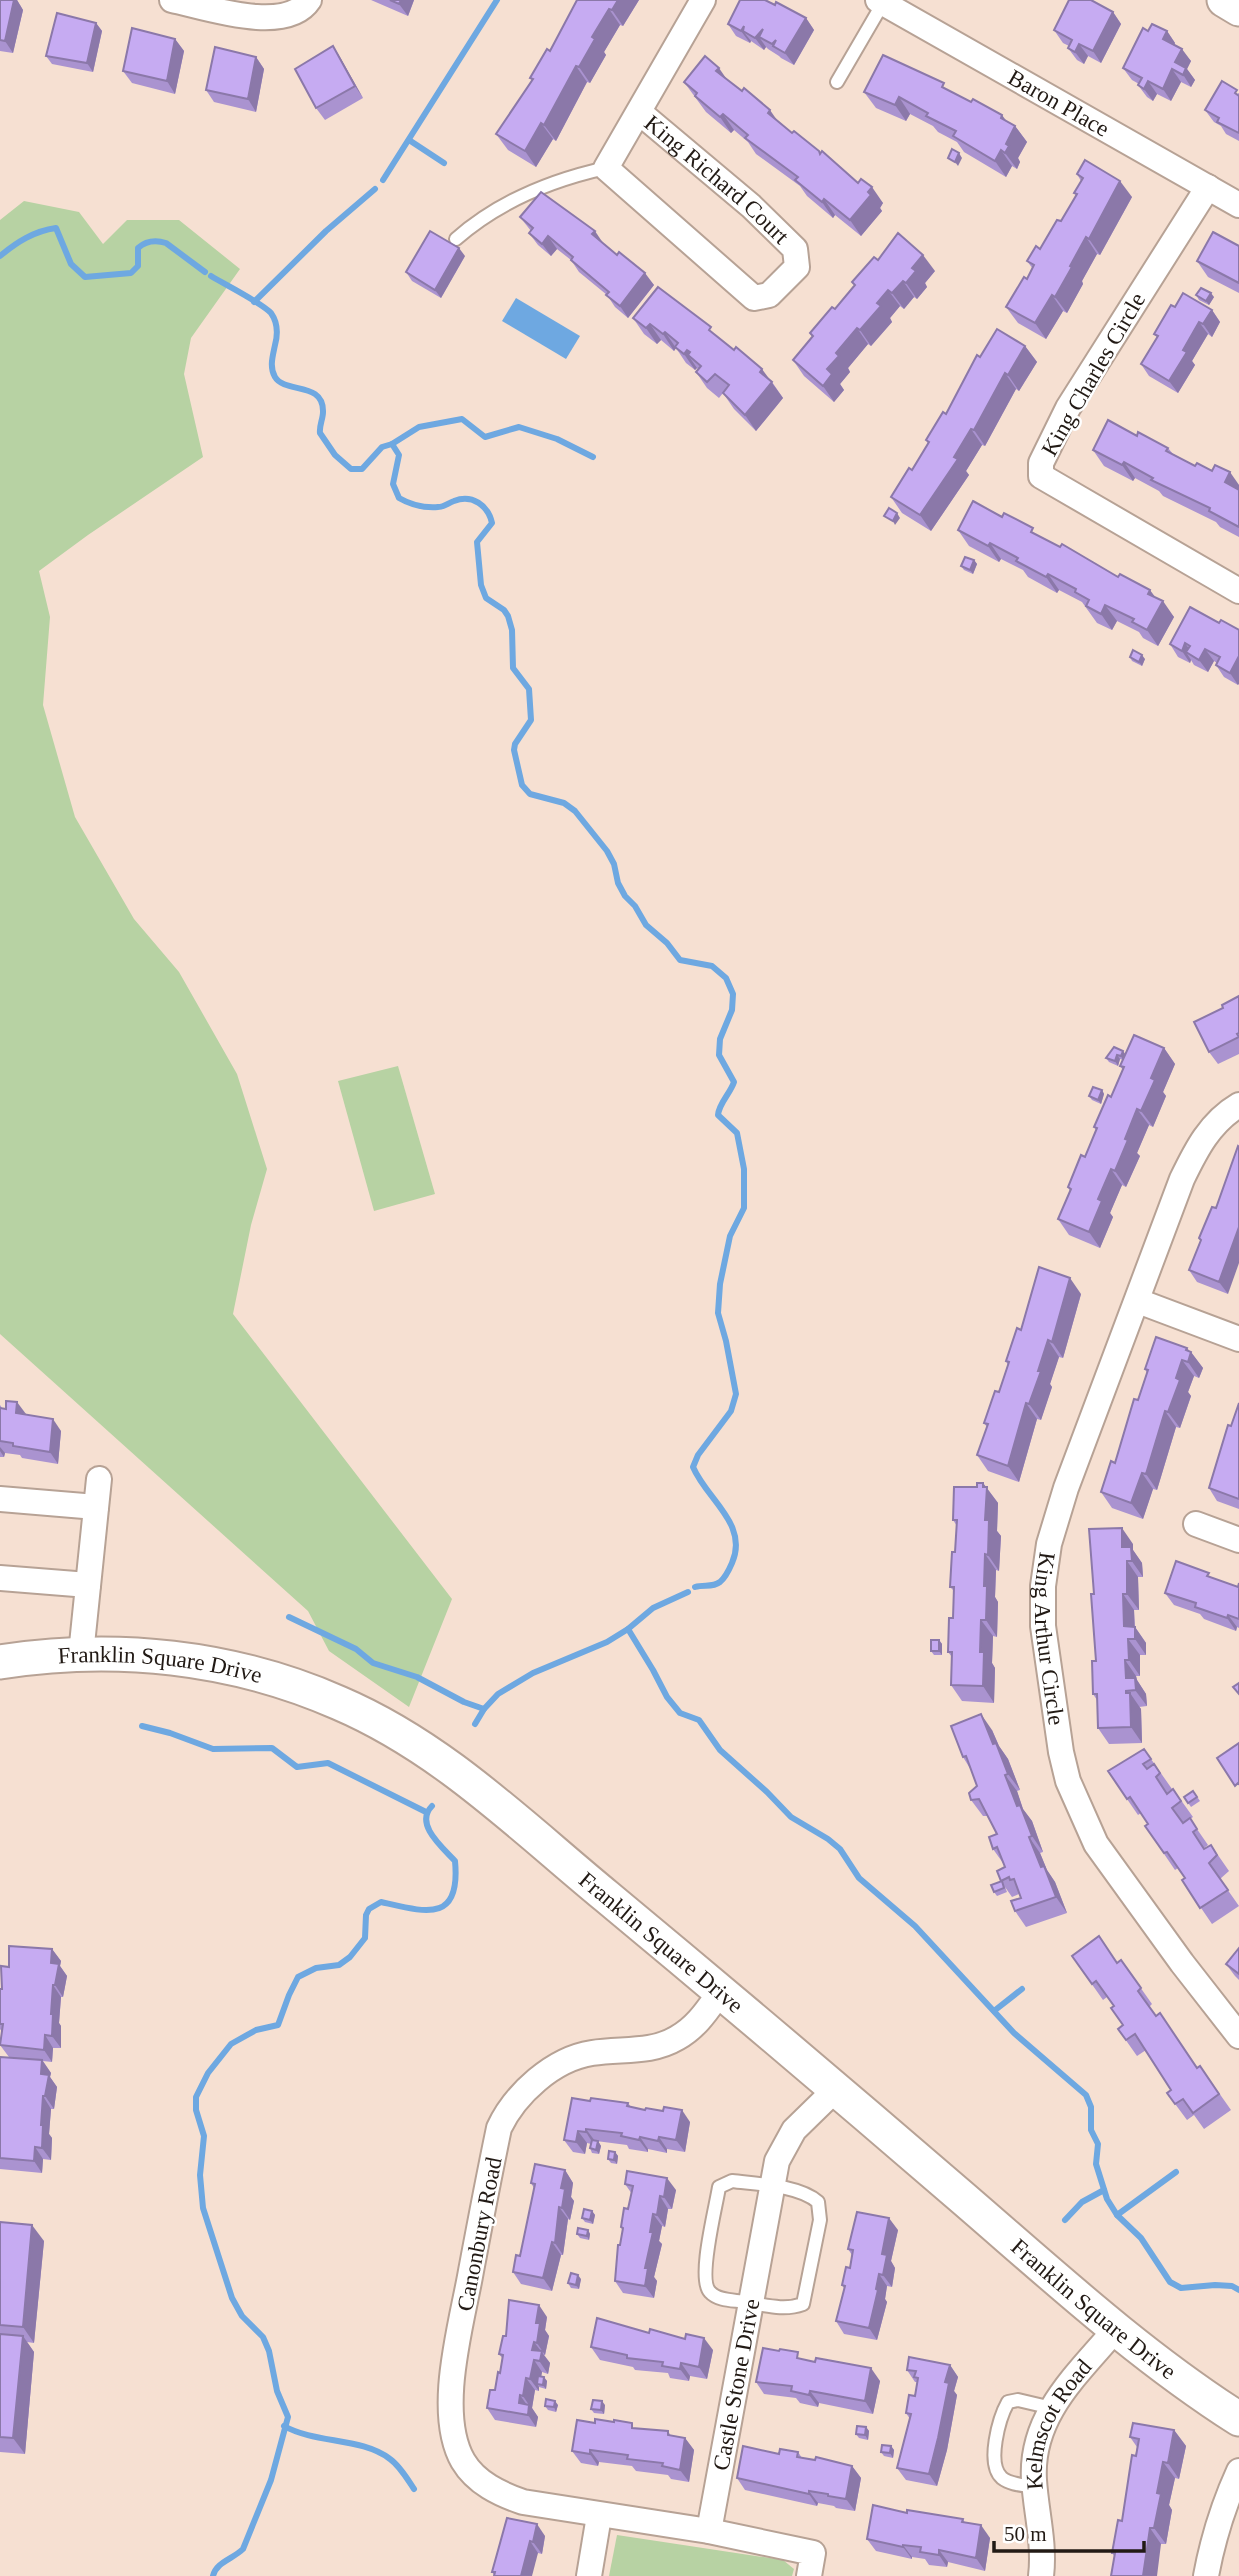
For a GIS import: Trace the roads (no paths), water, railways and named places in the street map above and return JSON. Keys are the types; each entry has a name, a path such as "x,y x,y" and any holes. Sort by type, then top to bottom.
{"street":[{"path":"172,0 231,13 272,18 299,11 309,0"},
{"name":"King Richard Court","path":"639,111 751,206 795,249 797,267 769,295 754,298 606,167 703,0"},
{"path":"1224,0 1239,9"},
{"name":"Baron Place","path":"889,3 1239,205"},
{"name":"King Charles Circle","path":"1208,187 1068,408 1041,463 1041,476 1239,591"},
{"name":"King Arthur Circle","path":"1239,1105 1213,1125 1182,1179 1066,1488 1049,1544 1043,1586 1043,1626 1066,1771 1091,1834 1123,1884 1239,2036"},
{"path":"1138,1301 1239,1339"},
{"path":"81,1654 99,1479"},
{"path":"0,1499 96,1507"},
{"path":"1196,1524 1239,1540"},
{"path":"0,1578 88,1585"},
{"name":"Franklin Square Drive","path":"0,1662 37,1656 153,1654 245,1670 339,1703 408,1739 475,1784 836,2089 1115,2330 1185,2384 1239,2419"},
{"name":"Canonbury Road","path":"600,2516 523,2502 500,2494 471,2472 458,2449 451,2412 455,2360 499,2128 514,2101 565,2062 592,2053 628,2052 674,2040 702,2018 721,1991"},
{"name":"Castle Stone Drive","path":"709,2531 779,2154 793,2130 836,2089"},
{"name":"Kelmscot Road","path":"1041,2576 1040,2524 1035,2487 1036,2441 1052,2408 1115,2330"},
{"path":"1206,2576 1215,2529 1239,2471"},
{"path":"589,2576 600,2516 709,2531 813,2553 809,2576"}],"lane":[{"path":"837,82 889,3"},
{"path":"456,239 473,225 528,194 572,176 606,167"},
{"path":"732,2181 771,2186 811,2196 818,2202 820,2220 803,2304 790,2309 716,2298 707,2290 704,2275 719,2187 732,2181"},
{"path":"1035,2487 1003,2479 996,2470 993,2459 1002,2414 1008,2402 1018,2400 1052,2408"}],"water":[{"path":"516,298 580,336 566,359 502,321"}],"waterway":[{"path":"383,180 497,0"},
{"path":"409,140 444,163"},
{"path":"254,302 326,231 375,189"},
{"path":"0,256 26,238 56,228 71,264 85,277 131,273 138,266 138,248 155,241 166,243 205,272"},
{"path":"211,276 271,313 277,329 272,365 275,377 287,385 311,392 322,402 320,433 335,455 351,469 362,469 382,447 392,444 419,427 462,419 485,437 519,427 557,439 593,457"},
{"path":"392,444 399,455 393,484 399,498 433,507 461,499 473,500 483,506 490,517 492,523 477,542 481,585 486,598 504,610 508,616 512,630 513,668 529,689 531,720 514,750 522,785 530,794 564,803 575,811 607,851 614,864 618,883 646,925 667,943 680,960 712,966 726,978 733,994 732,1010 720,1039 719,1055 734,1082 720,1106 718,1115 737,1133 744,1169 744,1208 730,1236 720,1284 718,1313 736,1394 731,1411 698,1455 693,1467 731,1524 736,1549 731,1566 722,1580 714,1585 695,1587"},
{"path":"475,1724 498,1694 533,1673 607,1642 653,1608 688,1592"},
{"path":"289,1617 356,1649 373,1663 417,1677 464,1702 484,1709"},
{"path":"628,1629 667,1697 680,1713 699,1720 720,1750 791,1817 840,1849 859,1878 915,1926 1014,2033 1086,2095 1091,2107 1091,2130 1098,2144 1096,2164 1107,2199 1117,2215 1141,2238 1170,2282 1181,2288 1215,2285 1232,2286 1239,2290"},
{"path":"142,1726 213,1749 272,1748 297,1767 328,1763 426,1812"},
{"path":"213,2576 221,2564 243,2549 271,2480 288,2417 277,2391 269,2351 263,2337 242,2316 232,2298 203,2208 200,2175 204,2136 196,2110 196,2097 208,2073 231,2044 256,2030 278,2025 298,1977 316,1968 339,1965 350,1957 365,1938 366,1915 369,1909 381,1902 425,1910 437,1909 446,1904 452,1895 455,1881 455,1861 428,1828 427,1813 432,1806"},
{"path":"994,2011 1022,1989"},
{"path":"1117,2215 1176,2172"},
{"path":"1065,2220 1082,2202 1104,2190"},
{"path":"284,2426 310,2436 366,2447 378,2452 397,2465 414,2489"}]}
